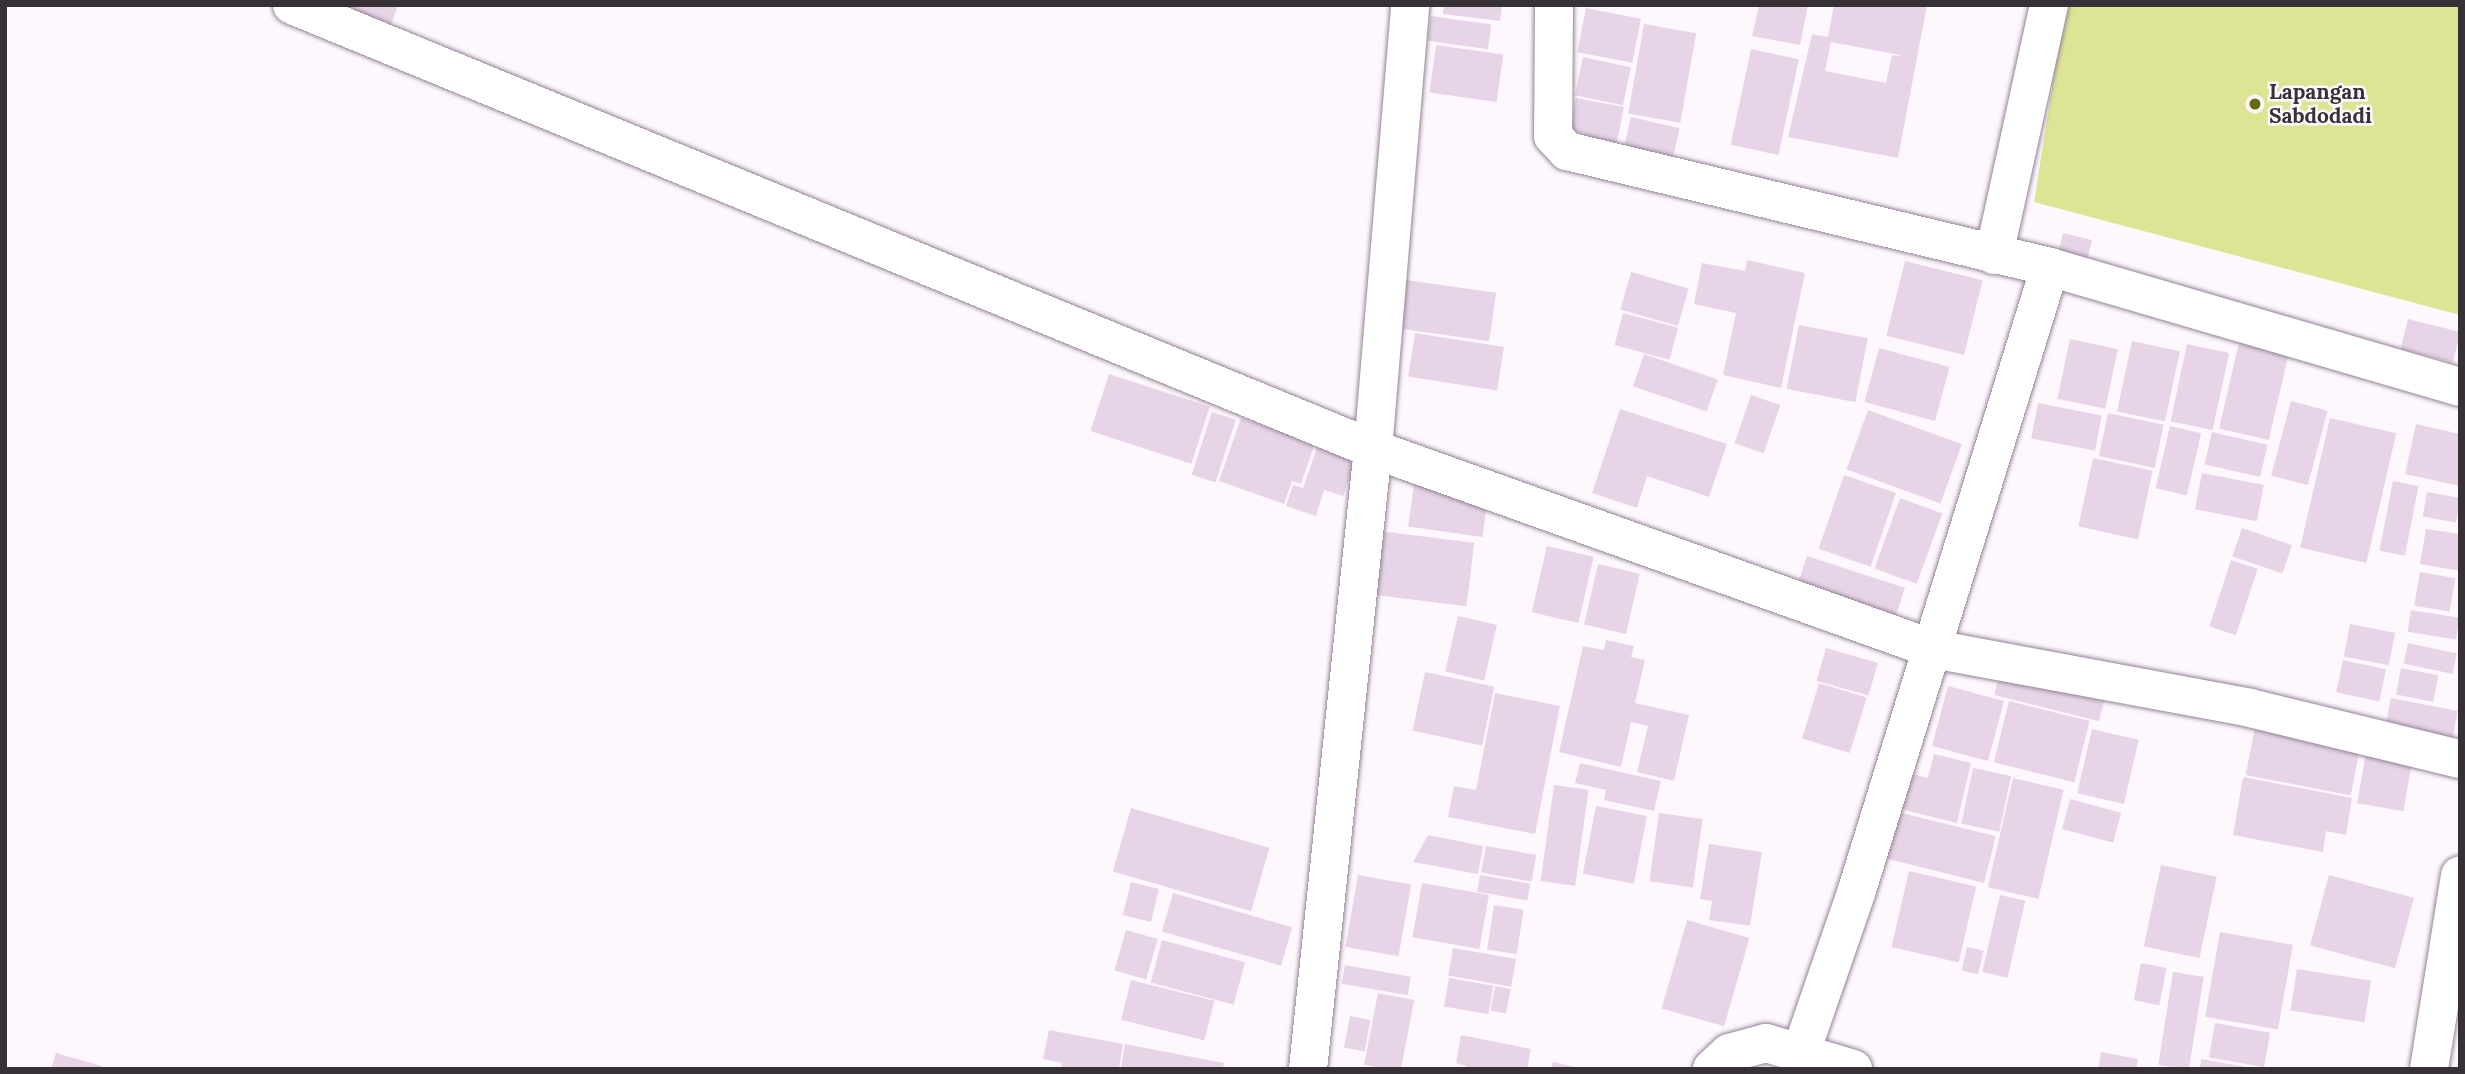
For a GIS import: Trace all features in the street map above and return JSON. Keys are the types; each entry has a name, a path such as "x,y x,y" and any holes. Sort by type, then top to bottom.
{"street":[{"path":"292,5 1373,449 1933,649 2250,708 2460,759"},
{"path":"1308,1069 1373,449 1410,5"},
{"path":"1554,5 1553,136 1567,150 1994,256 2050,267 2460,387"},
{"path":"1994,256 2049,5"},
{"path":"1801,1052 1857,890 2050,267"},
{"path":"2429,1069 2460,874"},
{"path":"1712,1069 1729,1053 1747,1046 1766,1044 1853,1069"}],"green space":[{"name":"Lapangan Sabdodadi","path":"2065,5 2460,5 2460,315 2034,202"}],"building":[{"path":"326,5 398,5 390,28"},
{"path":"1444,5 1502,5 1500,21 1443,14"},
{"path":"1759,5 1808,5 1800,45 1752,36"},
{"path":"1834,5 1927,5 1898,158 1788,137 1812,34 1828,37","holes":["1831,42 1900,55 1892,55 1886,83 1825,71"]},
{"path":"1586,8 1641,19 1632,63 1577,52"},
{"path":"1431,16 1491,24 1488,49 1428,41"},
{"path":"1644,24 1696,33 1680,123 1628,114"},
{"path":"1436,45 1503,54 1497,102 1429,93"},
{"path":"1751,49 1799,59 1779,155 1731,145"},
{"path":"1583,57 1631,67 1623,105 1575,95"},
{"path":"1576,98 1624,107 1616,147 1583,141 1585,133 1569,130"},
{"path":"1631,117 1680,128 1671,165 1622,154"},
{"path":"2063,233 2092,240 2087,261 2058,253"},
{"path":"1747,260 1805,273 1781,388 1723,375 1736,313 1694,304 1702,263 1745,271"},
{"path":"1905,261 1983,280 1964,355 1886,336"},
{"path":"1631,272 1689,289 1678,326 1620,309"},
{"path":"1399,279 1496,293 1489,341 1392,328"},
{"path":"1623,313 1678,328 1670,360 1614,345"},
{"path":"2408,319 2460,332 2453,362 2401,349"},
{"path":"1799,325 1868,338 1855,402 1787,389"},
{"path":"1415,333 1504,347 1497,391 1408,376"},
{"path":"2240,338 2290,349 2269,440 2219,429"},
{"path":"2070,339 2118,349 2105,409 2057,399"},
{"path":"2132,341 2180,351 2165,422 2117,411"},
{"path":"2187,344 2229,353 2213,430 2171,421"},
{"path":"1879,348 1950,367 1935,421 1865,402"},
{"path":"1644,354 1718,379 1707,412 1633,386"},
{"path":"1109,374 1210,407 1191,464 1090,431"},
{"path":"1751,395 1780,405 1764,453 1734,443"},
{"path":"2291,401 2328,411 2308,485 2271,475"},
{"path":"2038,403 2102,415 2095,451 2031,438"},
{"path":"1620,409 1727,444 1709,497 1647,476 1637,508 1592,493"},
{"path":"1868,410 1962,444 1940,503 1846,469"},
{"path":"1212,412 1236,420 1215,482 1192,475"},
{"path":"2108,413 2164,425 2155,468 2099,456"},
{"path":"1241,418 1315,443 1301,484 1292,481 1284,504 1219,481"},
{"path":"2330,418 2396,433 2366,563 2300,548"},
{"path":"2416,424 2460,434 2460,486 2405,474"},
{"path":"2170,426 2201,433 2187,496 2156,488"},
{"path":"2212,432 2268,445 2260,477 2205,464"},
{"path":"1318,445 1357,458 1343,496 1324,490 1316,516 1286,506 1293,485 1303,488"},
{"path":"2093,458 2153,471 2138,539 2078,526"},
{"path":"2202,473 2264,485 2257,521 2195,509"},
{"path":"1844,475 1896,493 1871,567 1819,549"},
{"path":"2393,481 2419,486 2405,556 2379,551"},
{"path":"1414,485 1488,495 1482,537 1408,527"},
{"path":"2427,492 2460,498 2456,523 2423,517"},
{"path":"1900,498 1942,513 1917,584 1874,568"},
{"path":"2242,528 2292,545 2282,574 2232,556"},
{"path":"2426,529 2460,534 2460,571 2420,564"},
{"path":"1379,531 1474,543 1466,606 1371,595"},
{"path":"1547,546 1594,557 1578,623 1532,612"},
{"path":"1807,556 1905,588 1893,625 1795,593"},
{"path":"2231,560 2258,569 2236,635 2209,627"},
{"path":"1598,564 1640,574 1626,634 1584,624"},
{"path":"2420,572 2455,578 2450,612 2414,605"},
{"path":"2411,610 2459,618 2456,639 2408,632"},
{"path":"1458,616 1497,625 1484,681 1445,672"},
{"path":"2350,624 2395,633 2389,665 2344,656"},
{"path":"1606,640 1634,646 1631,657 1645,660 1635,703 1689,715 1674,781 1637,772 1648,726 1631,722 1621,767 1559,752 1583,646 1604,650"},
{"path":"2408,643 2457,653 2453,674 2404,664"},
{"path":"1826,648 1878,663 1869,696 1817,681"},
{"path":"2343,660 2386,669 2379,701 2336,692"},
{"path":"2002,664 2107,690 2099,721 1994,695"},
{"path":"2401,668 2438,675 2433,702 2396,695"},
{"path":"1425,672 1494,687 1482,745 1413,731"},
{"path":"1819,683 1867,698 1850,753 1802,738"},
{"path":"1948,686 2004,701 1988,761 1932,746"},
{"path":"1495,693 1560,706 1535,834 1448,817 1454,786 1476,790"},
{"path":"2391,698 2458,711 2451,744 2385,731"},
{"path":"2009,701 2090,721 2074,782 1994,762"},
{"path":"2256,722 2361,742 2351,795 2246,775"},
{"path":"2092,729 2139,740 2124,804 2077,793"},
{"path":"2367,747 2413,755 2403,811 2357,803"},
{"path":"1934,754 1971,763 1957,823 1892,807 1900,771 1928,778"},
{"path":"1580,763 1661,781 1654,811 1604,800 1606,790 1575,783"},
{"path":"1973,768 2011,776 1999,832 1961,824"},
{"path":"2243,777 2352,798 2346,835 2326,831 2323,852 2233,835"},
{"path":"2013,778 2064,790 2038,899 1988,887"},
{"path":"1554,785 1589,790 1575,886 1541,881"},
{"path":"2070,799 2121,813 2113,843 2062,829"},
{"path":"1596,806 1647,816 1634,884 1583,874"},
{"path":"1131,808 1269,848 1251,911 1113,871"},
{"path":"1890,810 1996,836 1984,883 1878,857"},
{"path":"1659,813 1703,819 1693,887 1649,881"},
{"path":"1428,835 1483,846 1478,874 1413,862"},
{"path":"1709,844 1762,852 1750,926 1709,920 1712,901 1700,899"},
{"path":"1486,846 1536,855 1532,881 1481,873"},
{"path":"2161,865 2217,877 2199,958 2144,946"},
{"path":"1909,871 1976,887 1959,963 1891,947"},
{"path":"1358,875 1411,884 1399,956 1345,947"},
{"path":"1480,875 1530,884 1527,901 1477,892"},
{"path":"2329,875 2414,898 2395,968 2310,946"},
{"path":"1131,882 1159,889 1151,922 1123,915"},
{"path":"1422,883 1489,895 1479,949 1412,937"},
{"path":"1173,893 1292,927 1281,966 1162,931"},
{"path":"2000,895 2025,901 2008,978 1982,972"},
{"path":"1494,905 1524,910 1517,954 1487,949"},
{"path":"1687,920 1749,938 1724,1026 1662,1008"},
{"path":"1126,930 1158,939 1146,979 1114,970"},
{"path":"2220,932 2293,945 2278,1030 2205,1017"},
{"path":"1162,940 1245,962 1234,1005 1151,983"},
{"path":"1967,947 1984,951 1978,974 1962,970"},
{"path":"1453,948 1516,959 1511,987 1448,976"},
{"path":"2141,963 2167,968 2159,1005 2134,1000"},
{"path":"1345,965 1411,977 1408,995 1342,984"},
{"path":"2297,969 2371,981 2365,1022 2290,1010"},
{"path":"2173,972 2204,977 2189,1069 2158,1065"},
{"path":"1449,978 1493,986 1488,1014 1444,1007"},
{"path":"1131,980 1214,1001 1205,1041 1121,1020"},
{"path":"1495,986 1511,989 1506,1014 1490,1011"},
{"path":"1378,993 1414,1000 1401,1069 1364,1065"},
{"path":"1350,1016 1371,1020 1365,1051 1344,1047"},
{"path":"2215,1023 2270,1033 2264,1067 2209,1057"},
{"path":"1049,1030 1123,1044 1119,1069 1061,1069 1062,1063 1043,1059"},
{"path":"1461,1035 1531,1049 1527,1069 1466,1069 1466,1066 1456,1063"},
{"path":"1125,1044 1224,1063 1223,1069 1121,1069"},
{"path":"2101,1052 2138,1059 2136,1069 2098,1069"},
{"path":"56,1053 102,1066 101,1069 51,1069"},
{"path":"2201,1059 2246,1067 2246,1069 2200,1069"},
{"path":"1553,1062 1580,1068 1580,1069 1551,1069"}],"place":[{"name":"Lapangan Sabdodadi","path":"2255,104"}]}
